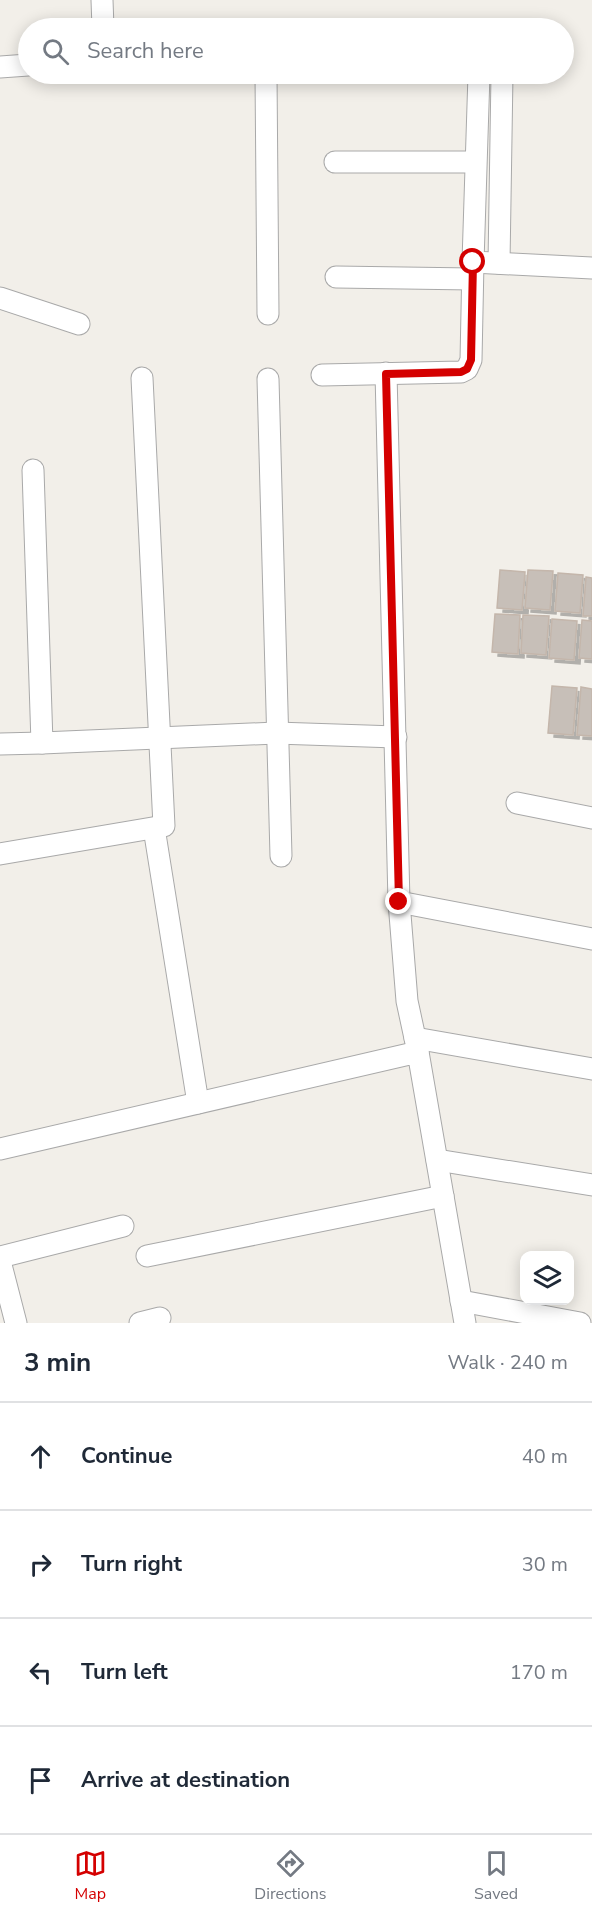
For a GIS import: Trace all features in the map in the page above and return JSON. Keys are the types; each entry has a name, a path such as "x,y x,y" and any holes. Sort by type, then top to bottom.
{"street":[{"path":"102,0 103,18"},
{"path":"0,67 18,66"},
{"path":"266,84 268,314"},
{"path":"322,375 461,372 467,369 471,360 479,84"},
{"path":"500,263 502,84"},
{"path":"335,162 475,162"},
{"path":"336,277 473,271 500,263 592,268"},
{"path":"0,298 79,324"},
{"path":"386,374 399,902 407,1001 417,1045 465,1323"},
{"path":"0,854 164,826 142,378"},
{"path":"268,379 281,856"},
{"path":"33,470 42,743"},
{"path":"0,744 276,733 396,737"},
{"path":"517,803 592,818"},
{"path":"154,828 198,1103"},
{"path":"399,902 592,939"},
{"path":"0,1149 198,1103 417,1045 592,1069"},
{"path":"437,1160 592,1185"},
{"path":"147,1256 443,1196"},
{"path":"16,1323 0,1259 123,1226"},
{"path":"461,1301 580,1323"}],"building":[{"path":"500,570 525,572 522,610 497,608"},
{"path":"528,570 553,571 550,610 525,608"},
{"path":"558,573 583,575 580,613 555,611"},
{"path":"586,577 592,578 592,616 583,616"},
{"path":"495,614 520,615 518,654 492,652"},
{"path":"523,615 549,616 546,655 521,653"},
{"path":"552,619 577,621 574,660 549,658"},
{"path":"582,620 592,621 592,659 579,658"},
{"path":"552,686 577,688 573,735 548,733"},
{"path":"581,687 592,689 592,736 577,735"}],"route":[{"path":"399,902 386,374 461,372 467,369 471,360 473,262"}]}
